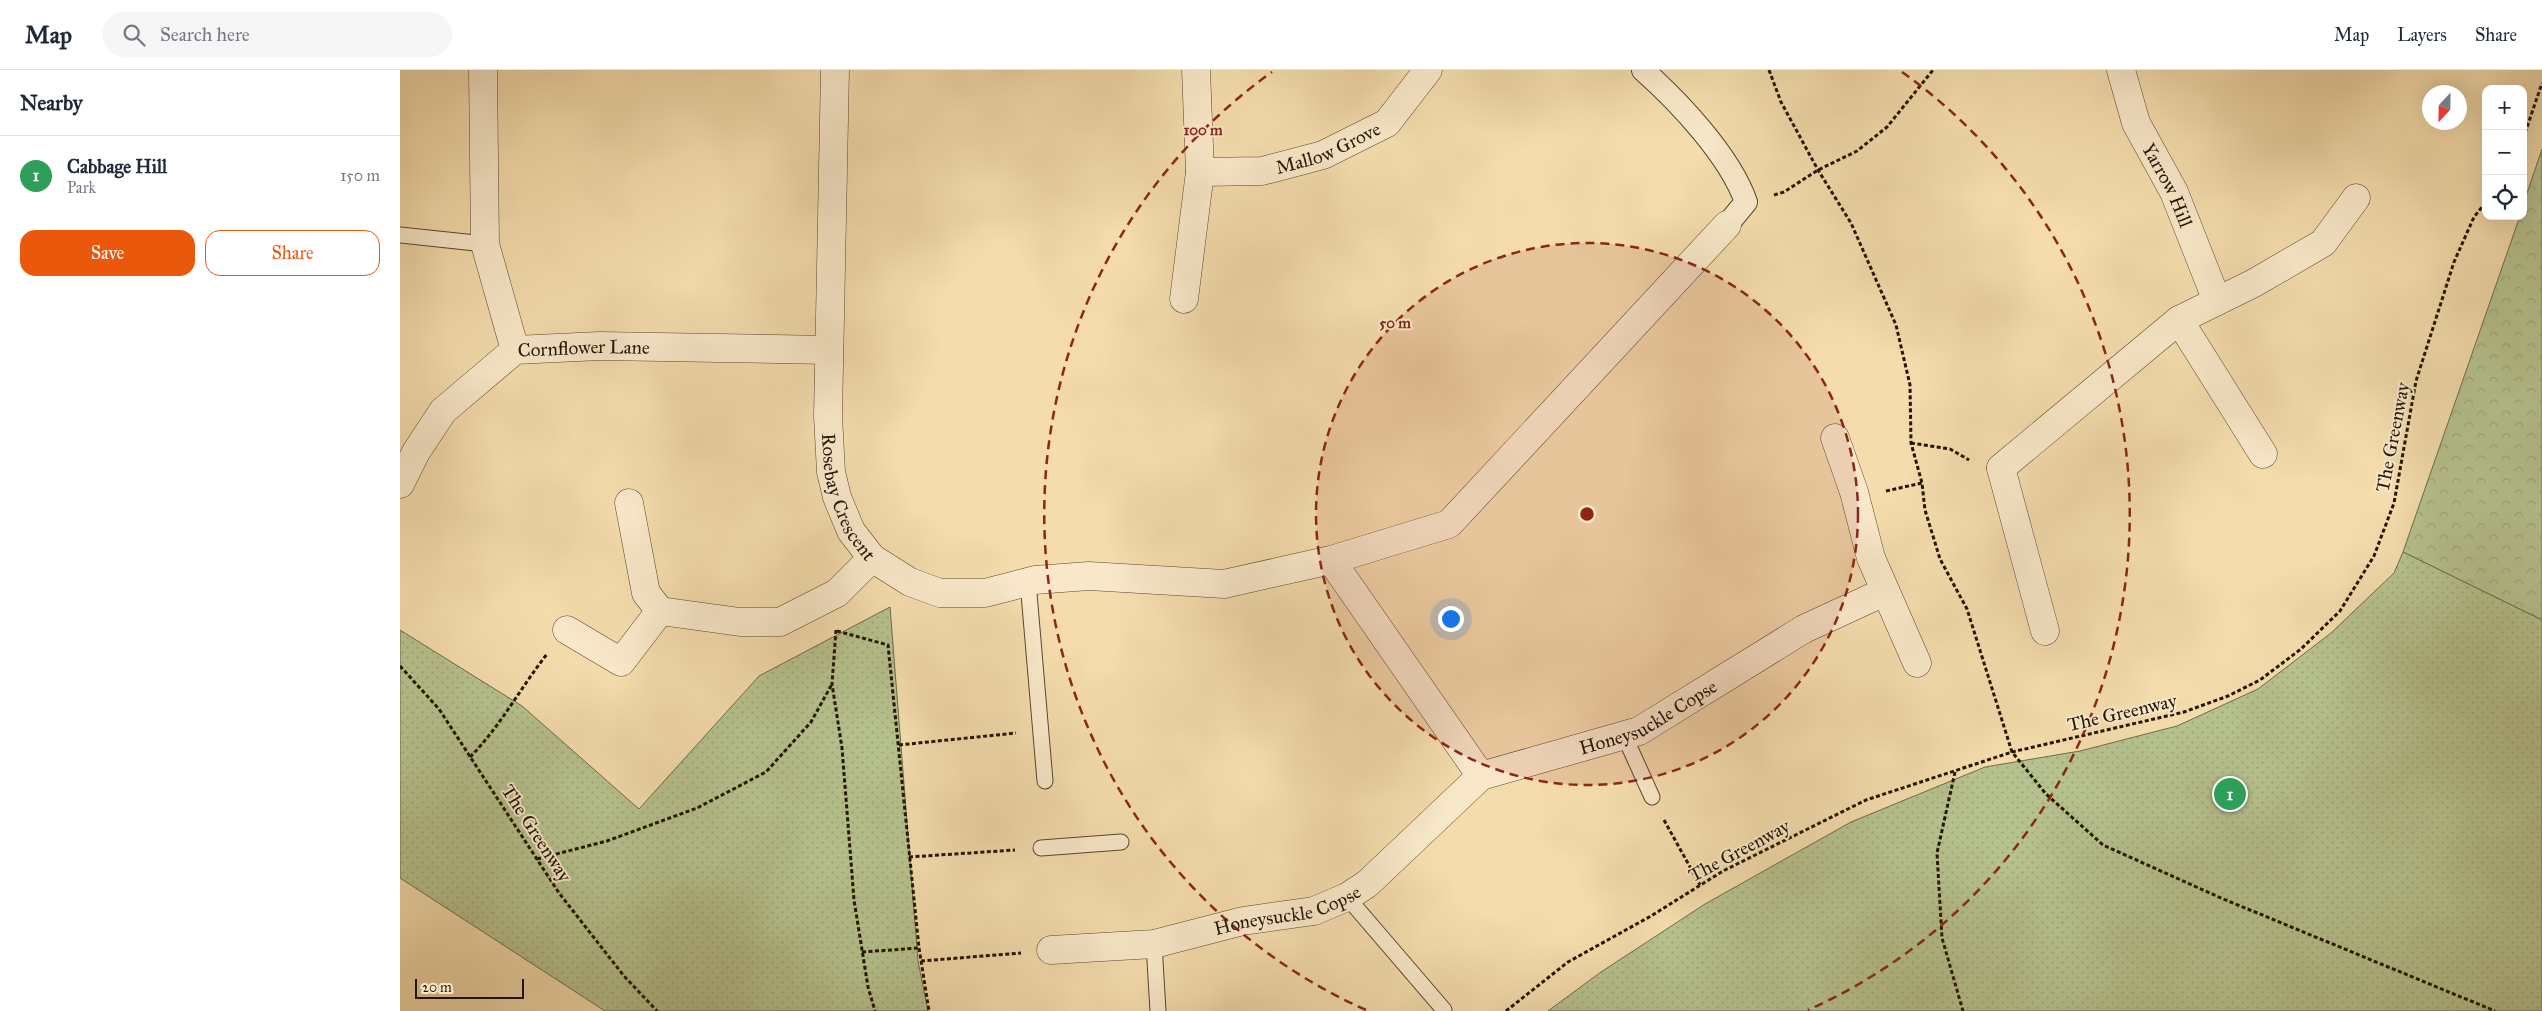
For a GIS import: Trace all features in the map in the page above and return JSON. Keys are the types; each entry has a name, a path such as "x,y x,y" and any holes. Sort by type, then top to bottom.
{"street":[{"path":"483,70 485,244 515,350"},
{"name":"Rosebay Crescent","path":"835,70 828,416 831,472 837,497 851,531 872,558 910,582 940,593 985,593 1028,582 1089,576 1224,584 1331,560 1449,524 1735,215"},
{"path":"1184,299 1200,172 1196,70"},
{"name":"Mallow Grove","path":"1200,172 1262,171 1324,155 1386,124 1428,70"},
{"path":"1643,70 1672,96 1730,170 1746,202 1735,215"},
{"name":"Yarrow Hill","path":"2121,70 2136,123 2174,192 2217,301"},
{"path":"2045,631 1994,468 2179,320 2323,242 2356,198"},
{"path":"2179,320 2263,454"},
{"name":"Cornflower Lane","path":"400,484 416,452 443,411 515,350 600,346 830,350"},
{"path":"1835,438 1854,492 1871,558 1884,592 1917,663"},
{"path":"629,503 646,594 660,611 740,622 780,622 837,593 872,558"},
{"path":"1331,560 1481,776"},
{"name":"Honeysuckle Copse","path":"1051,950 1154,944 1243,921 1314,911 1347,897 1367,884 1481,776 1639,731 1804,629 1884,592"},
{"path":"567,630 621,662 660,611"}],"lane":[{"path":"400,235 485,244"},
{"path":"1028,582 1045,781"},
{"path":"1624,735 1652,797"},
{"path":"1041,848 1120,842"},
{"path":"1347,897 1444,1010"},
{"path":"1154,944 1158,1011"}],"path":[{"path":"1768,70 1781,102 1818,170 1851,223 1896,325 1910,385 1911,443 1922,483 1925,510 1940,559 1967,609 2012,752 2046,794 2103,844 2221,898 2495,1011"},
{"path":"1735,215 1784,192 1818,170 1857,151 1887,127 1934,70"},
{"path":"2526,130 2542,83"},
{"name":"The Greenway","path":"1506,1011 1568,962 1650,916 1723,871 1866,800 2012,752 2184,712 2228,696 2260,680 2300,649 2340,611 2374,556 2394,503 2416,381 2454,262 2474,217 2482,207"},
{"path":"1911,443 1950,449 1960,455"},
{"path":"824,599 836,630 832,684 842,748 854,900 868,987 875,1011"},
{"path":"470,757 482,745 525,682 567,630"},
{"path":"836,630 888,645 919,948 929,1011"},
{"name":"The Greenway","path":"400,666 439,710 559,893 624,976 657,1011"},
{"path":"537,859 608,841 697,808 766,772 811,722 832,684"},
{"path":"899,745 1041,731"},
{"path":"1955,771 1937,853 1942,938 1963,1011"},
{"path":"1652,797 1700,885"},
{"path":"909,857 1041,848"},
{"path":"862,952 919,948"},
{"path":"921,961 1051,950"}],"green space":[{"path":"2542,149 2542,620 2403,552 2519,220 2527,220 2527,193"},
{"path":"2403,552 2542,620 2542,1011 1548,1011 1601,972 1705,904 1851,822 1985,767 2080,751 2177,726 2258,689 2331,633 2394,573"},
{"path":"890,607 918,961 928,1011 605,1011 400,878 400,630 522,706 639,809 759,676"}],"place":[{"name":"Cabbage Hill","path":"2230,794"}]}
